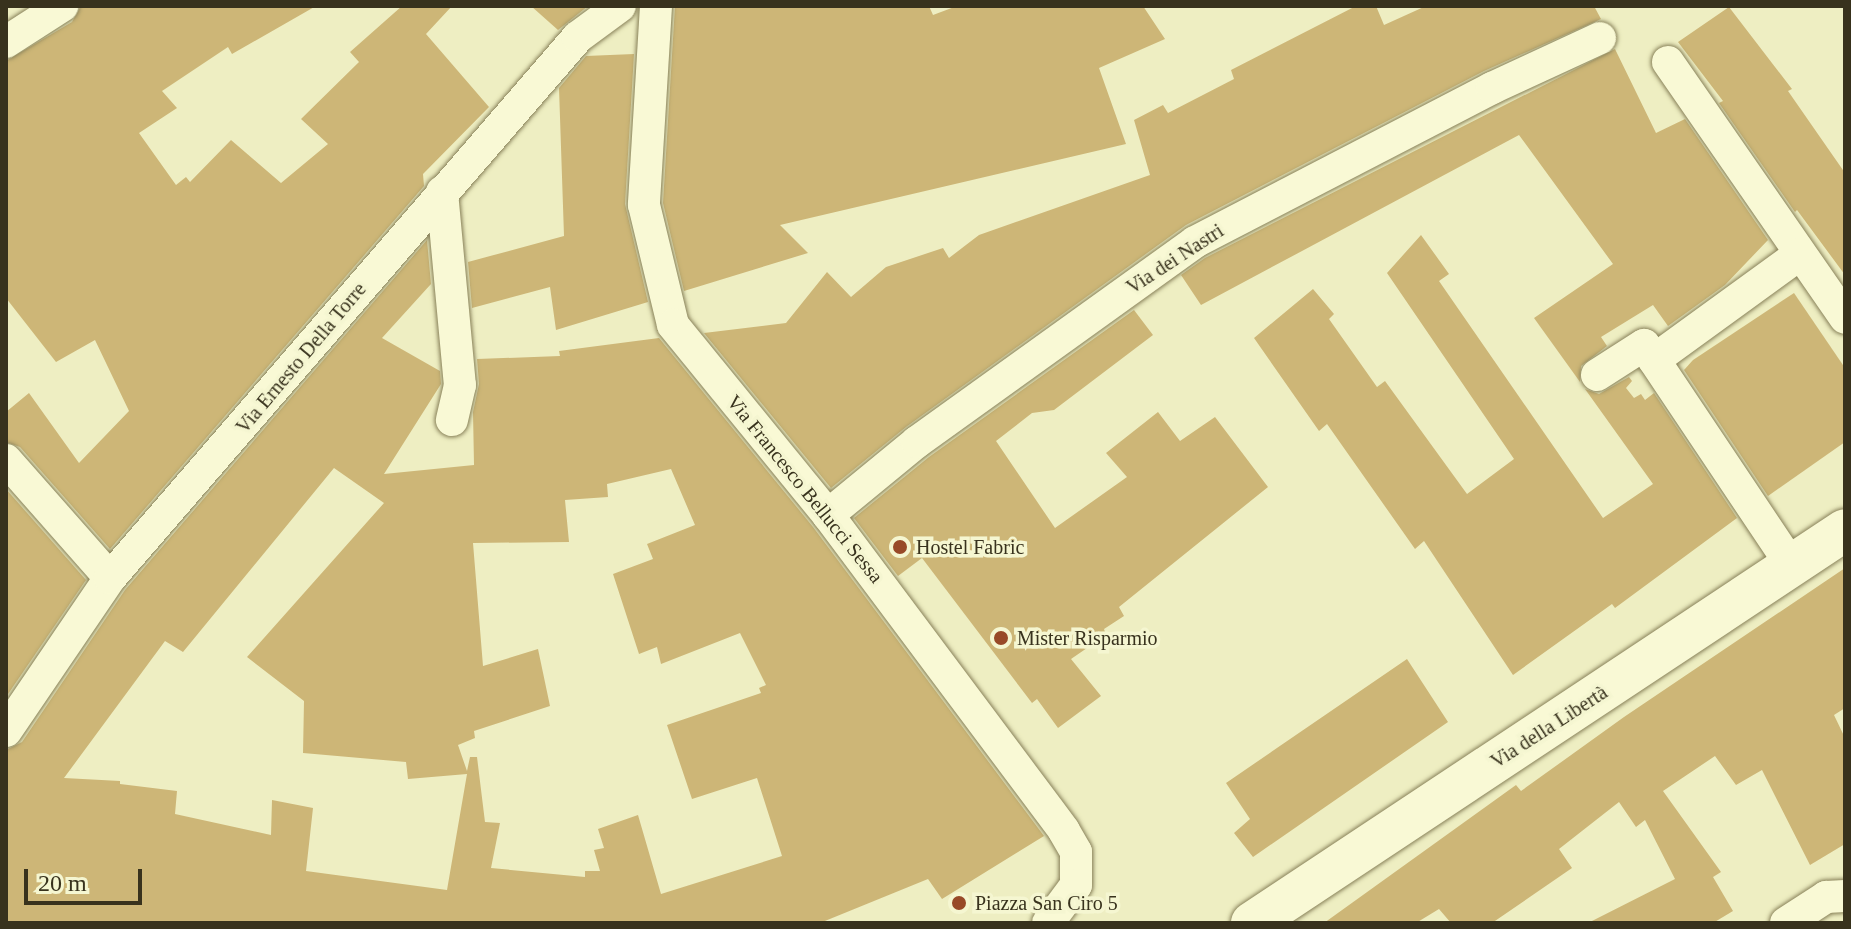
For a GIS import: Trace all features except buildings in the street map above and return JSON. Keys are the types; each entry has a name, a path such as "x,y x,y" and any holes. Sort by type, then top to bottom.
{"street":[{"path":"6,42 62,6"},
{"name":"Via Ernesto Della Torre","path":"6,731 110,578 578,37 620,6"},
{"name":"Via Francesco Bellucci Sessa","path":"656,6 644,205 673,325 828,515 1039,793 1076,852 1076,885 1048,923"},
{"name":"Via dei Nastri","path":"828,515 917,442 1195,242 1492,88 1600,38"},
{"path":"1668,62 1845,318"},
{"path":"442,192 460,385 452,420"},
{"path":"1654,360 1800,254"},
{"path":"1597,375 1644,345 1792,566"},
{"path":"6,460 110,578"},
{"name":"Via della Libertà","path":"1252,923 1845,530"},
{"path":"1786,923 1826,897 1845,896"}],"place":[{"name":"Hostel Fabric","path":"900,547"},
{"name":"Mister Risparmio","path":"1001,638"},
{"name":"Piazza San Ciro 5","path":"959,903"}]}
